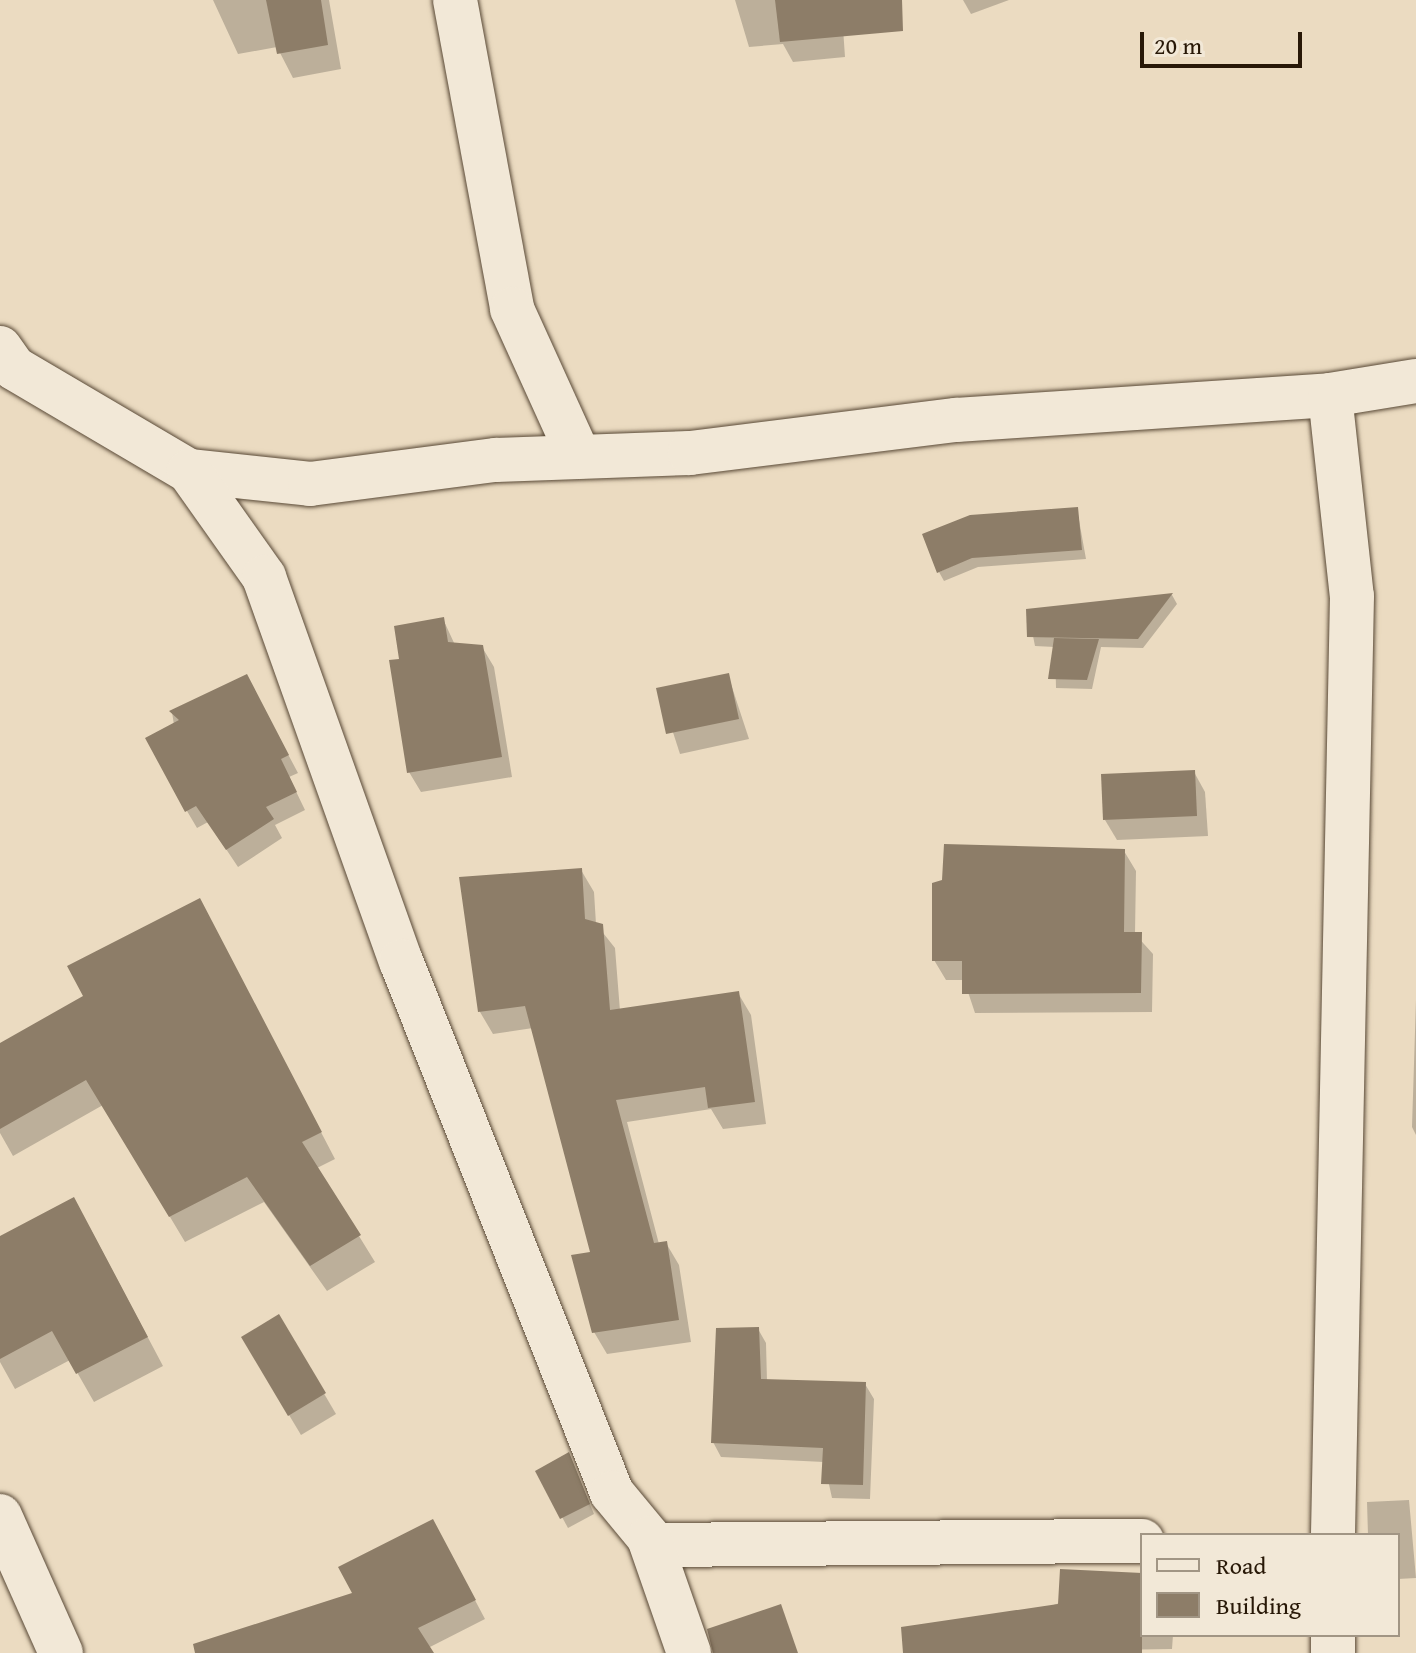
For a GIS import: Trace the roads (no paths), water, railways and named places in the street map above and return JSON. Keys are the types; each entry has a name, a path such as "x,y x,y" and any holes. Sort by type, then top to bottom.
{"street":[{"path":"455,0 512,309 579,457"},
{"path":"5,362 189,471 264,577 401,961 612,1493 655,1545 1140,1541"},
{"path":"189,471 310,484 496,460 690,453 964,419 1330,395 1416,381"},
{"path":"1330,395 1352,596 1333,1533"},
{"path":"0,1516 61,1653"},
{"path":"649,1538 689,1653"}]}
